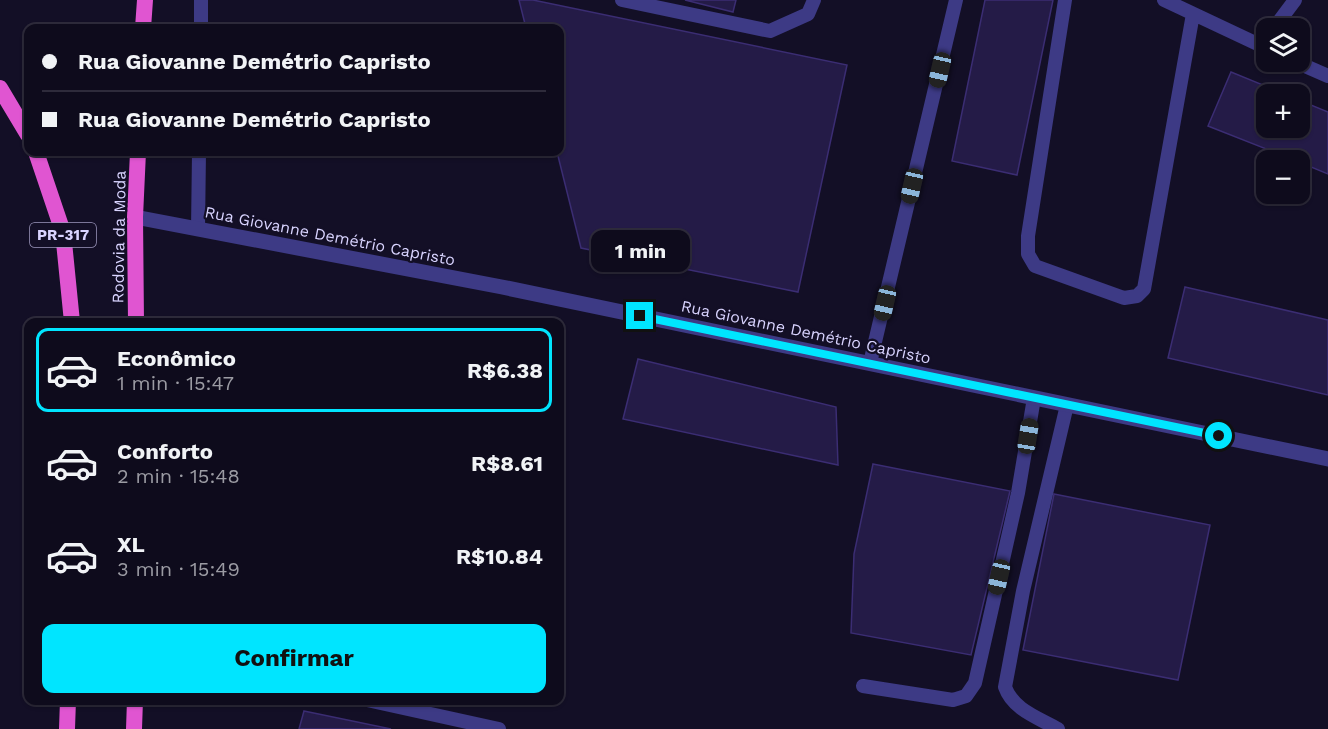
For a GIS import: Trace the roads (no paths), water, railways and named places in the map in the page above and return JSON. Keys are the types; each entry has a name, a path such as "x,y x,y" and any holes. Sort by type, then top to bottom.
{"highway":[{"path":"143,24 145,0"},
{"path":"0,88 24,128"},
{"name":"PR-317","path":"37,156 63,232 72,318"},
{"name":"Rodovia da Moda","path":"136,318 135,217 138,156"},
{"path":"67,729 68,705"},
{"path":"134,729 135,705"}],"street":[{"name":"Rua Giovanne Demétrio Capristo","path":"135,217 502,287 1328,459"}],"lane":[{"path":"201,0 201,24"},
{"path":"622,0 770,31 808,14 814,0"},
{"path":"870,363 956,0"},
{"path":"1065,0 1028,236 1028,254 1035,266 1124,298 1137,296 1144,289 1193,14"},
{"path":"1164,0 1256,41"},
{"path":"1282,18 1295,0"},
{"path":"1310,68 1328,76"},
{"path":"198,229 199,156"},
{"path":"863,686 952,700 966,696 975,683 1018,493 1034,398"},
{"path":"1058,729 1018,707 1009,698 1005,687 1023,591 1067,405"},
{"path":"390,705 499,729"}]}
